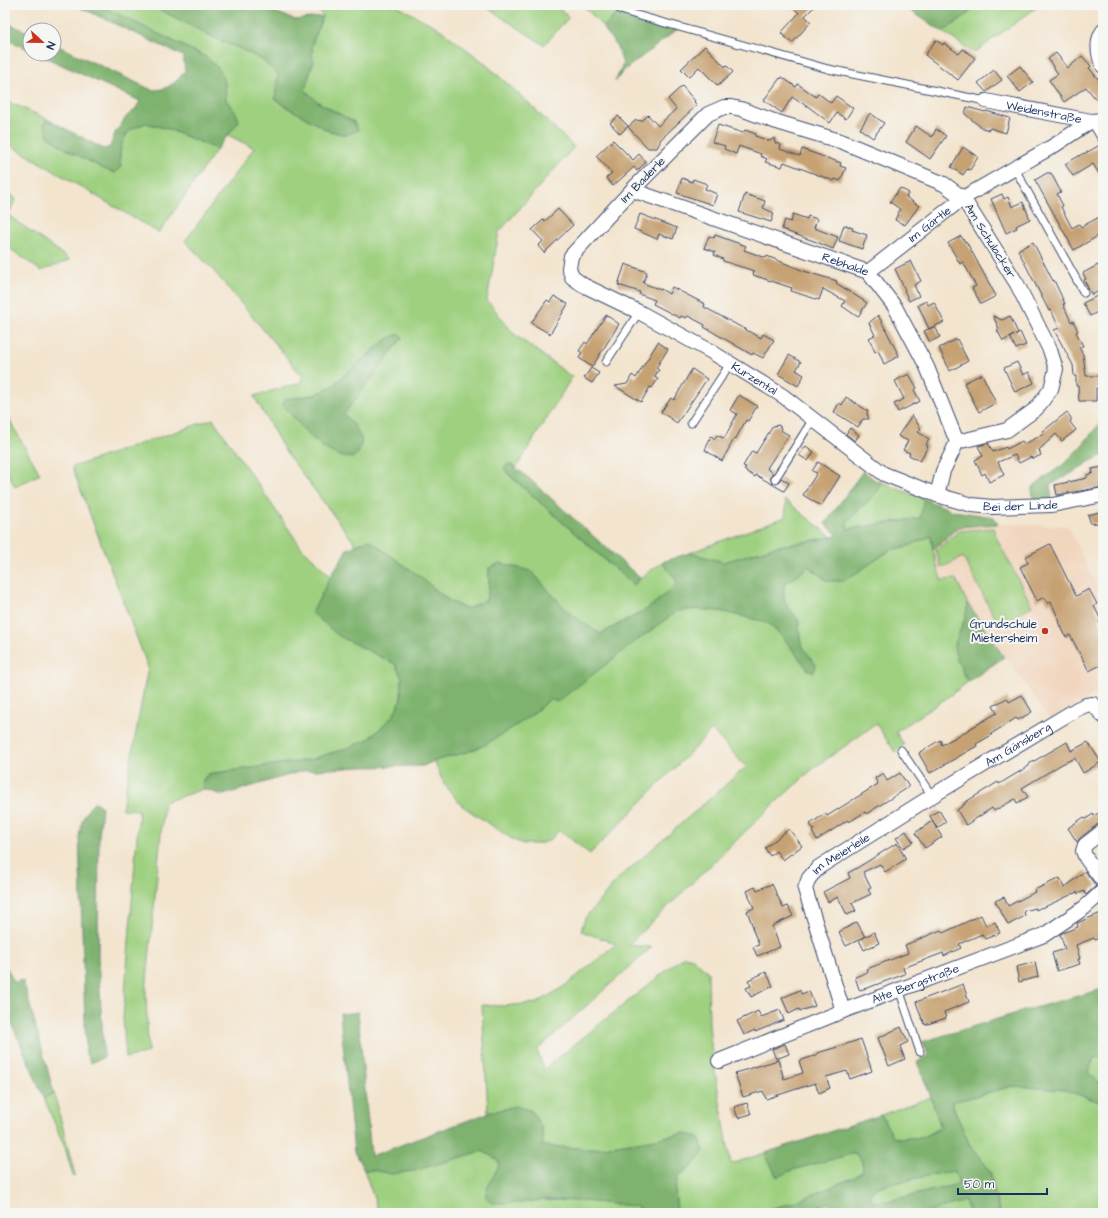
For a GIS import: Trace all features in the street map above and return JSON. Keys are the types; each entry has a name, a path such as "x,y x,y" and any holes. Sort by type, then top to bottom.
{"street":[{"path":"1103,31 1099,36 1099,53 1103,66"},
{"name":"Weidenstraße","path":"986,101 1097,121"},
{"name":"Im Baderle","path":"569,268 571,256 632,190 708,114 724,107 731,107"},
{"name":"Am Schulacker","path":"731,107 843,142 944,184 963,198 1018,284 1050,350 1056,369 1051,389 1036,409 1007,430 957,442"},
{"name":"Im Gärtle","path":"868,272 963,198 1097,121"},
{"name":"Rebhalde","path":"632,190 868,272 895,307 927,367 957,442"},
{"name":"Kurzental","path":"569,268 572,277 583,286 639,312 710,351 783,396 884,474 937,495"},
{"path":"937,495 943,471 957,442"},
{"name":"Bei der Linde","path":"937,495 972,505 992,507 1052,505 1103,495"},
{"name":"Am Gänsberg","path":"932,796 1077,709 1086,705 1094,704 1103,716"},
{"name":"Im Meierleile","path":"844,1011 805,889 809,878 819,867 932,796"},
{"path":"1103,831 1085,845 1083,851 1086,858 1103,881"},
{"name":"Alte Bergstraße","path":"719,1061 899,989 1044,934 1084,908 1103,891"}],"lane":[{"path":"615,5 621,10 633,14 828,69 986,101"},
{"path":"1097,121 1103,141"},
{"path":"1015,169 1084,293"},
{"path":"606,362 639,312"},
{"path":"691,424 730,364"},
{"path":"774,479 813,419"},
{"path":"901,750 932,796"},
{"path":"899,989 920,1052"}],"shaded area":[{"name":"Grundschule Mietersheim","path":"998,524 1068,526 1103,599 1103,689 1051,721 968,604 956,579 941,580 933,550 958,527"}],"green space":[{"path":"75,5 99,5 206,57 221,71 225,84 226,100 236,113 239,121 217,149 168,129 146,123 136,127 125,137 120,152 121,166 115,173 104,169 66,149 48,136 44,124 47,119 104,149 110,147 115,133 127,116 135,110 140,101 55,62 62,62 62,48 152,90 163,89 178,79 185,71 183,56"},
{"path":"99,5 150,5 217,39 243,50 262,60 278,74 275,99 329,131 347,135 354,122 318,102 305,90 313,62 313,41 323,16 312,5 395,5 437,27 482,61 574,147 499,232 487,300 514,334 572,377 516,468 510,464 504,467 508,474 633,585 662,562 677,583 667,593 646,610 600,634 568,612 531,571 489,568 489,587 486,600 466,609 451,602 419,576 369,540 356,545 285,451 254,396 300,383 303,377 213,270 185,241 254,148 228,135 239,121 236,113 226,100 225,84 221,71 206,57","holes":["403,337 344,414 355,427 286,399 315,395 332,386 387,339"]},
{"path":"150,5 256,5 296,20 323,16 313,41 313,62 305,90 318,102 354,122 358,130 347,135 329,131 285,106 275,99 278,74 262,60"},
{"path":"483,5 554,5 569,17 544,45"},
{"path":"583,5 623,6 619,12 603,27"},
{"path":"902,5 972,5 969,13 943,32"},
{"path":"972,5 1040,5 974,53 943,32 969,13"},
{"path":"619,12 638,22 678,29 623,71 615,82 623,64 618,49 603,27"},
{"path":"5,22 22,29 22,46 5,39"},
{"path":"5,100 47,119 44,124 48,136 66,149 104,169 115,173 121,166 120,152 125,137 131,130 146,123 168,129 217,149 159,233 5,142"},
{"path":"5,191 16,199 8,215 70,260 41,271 5,245"},
{"path":"399,334 403,337 344,414 355,427 362,440 359,452 353,458 342,457 331,452 315,441 282,404 285,399 315,395 332,386 387,339"},
{"path":"1103,409 1103,455 1050,485 1052,500 1033,501 1032,487 1064,464 1084,443 1100,423"},
{"path":"5,412 40,474 15,487 5,467"},
{"path":"213,419 301,547 331,576 312,613 371,651 395,664 402,678 401,699 393,716 369,739 309,760 208,774 203,780 203,789 164,802 146,991 148,1052 126,1058 123,1019 139,810 122,809 148,667 72,467"},
{"path":"510,464 525,475 640,578 634,585 508,474 504,467"},
{"path":"863,471 875,480 881,482 878,491 846,523 848,529 920,518 924,499 954,511 994,517 998,524 958,527 933,550 931,536 904,548 892,549 844,581 827,581 809,566 784,585 784,599 787,606 799,621 800,640 804,649 816,665 814,672 809,671 783,637 767,622 720,611 697,609 677,611 557,702 550,699 529,717 485,745 467,752 434,761 423,766 359,767 302,771 223,795 203,789 203,780 208,774 309,760 344,749 369,739 393,716 401,699 402,678 395,664 339,636 312,613 347,549 369,540 419,576 451,602 466,609 486,600 489,587 489,568 500,563 531,571 568,612 600,634 646,610 677,583 662,562 689,553 724,562 774,547 838,535 825,524"},
{"path":"881,482 924,499 921,518 848,529 845,523 878,491"},
{"path":"785,500 832,537 774,547 724,562 689,553 785,517"},
{"path":"993,528 997,539 1032,606 998,624 963,557 941,568 936,550 959,531"},
{"path":"931,536 941,580 956,579 968,604 965,619 959,633 956,658 968,682 896,732 904,745 895,752 876,724 814,768 775,803 628,945 652,947 537,1050 544,1069 684,956 693,958 708,972 709,1026 713,1061 731,1164 765,1153 777,1177 792,1170 855,1153 862,1161 863,1171 855,1177 795,1202 756,1213 677,1213 675,1190 678,1177 695,1163 684,1133 592,1149 543,1146 542,1129 516,1106 488,1113 482,1005 503,1006 537,1003 566,985 616,944 581,931 585,918 619,878 746,767 712,730 590,854 559,830 549,841 538,844 523,844 512,839 461,805 444,784 434,761 467,752 485,745 529,717 550,699 635,642 677,611 697,609 720,611 767,622 783,637 809,671 816,665 804,649 800,640 799,621 787,606 784,599 784,585 809,566 827,581 856,573 892,549 904,548"},
{"path":"968,604 1004,657 968,682 956,658 954,646 965,619"},
{"path":"95,802 102,807 99,836 98,959 104,1057 91,1063 86,1054 79,836 84,818 88,810"},
{"path":"5,964 14,982 23,980 54,1093 44,1098 5,1008"},
{"path":"1103,989 1103,1056 1094,1058 1088,1072 1103,1087 1103,1103 1065,1090 1012,1086 951,1102 970,1146 980,1156 991,1174 994,1193 1000,1213 970,1213 965,1201 924,1213 831,1213 833,1207 830,1202 798,1213 756,1213 795,1202 855,1177 863,1171 862,1161 855,1153 792,1170 777,1177 765,1153 881,1115 894,1138 921,1138 941,1128 917,1062 929,1056 922,1042 1027,1010","holes":["955,1171 959,1184 889,1201 872,1202 870,1195 876,1187"]},
{"path":"358,1012 371,1156 488,1113 516,1106 532,1111 542,1129 543,1146 592,1149 684,1133 699,1137 704,1151 695,1163 678,1177 675,1190 677,1213 650,1213 634,1206 585,1201 545,1200 519,1203 492,1203 485,1196 499,1165 497,1159 482,1151 414,1171 391,1174 364,1170 354,1152 340,1014"},
{"path":"1103,1056 1103,1087 1088,1072 1094,1058"},
{"path":"1012,1086 1065,1090 1103,1103 1103,1213 1000,1213 994,1193 991,1174 980,1156 970,1146 951,1101 965,1099"},
{"path":"54,1093 75,1175 73,1176 65,1148 44,1098"},
{"path":"931,1097 941,1127 921,1138 894,1138 881,1115"},
{"path":"482,1151 497,1159 499,1166 496,1174 519,1203 545,1200 585,1201 634,1206 650,1213 379,1213 364,1170 391,1174"},
{"path":"955,1171 959,1184 889,1201 872,1203 870,1195 876,1187"},
{"path":"965,1201 970,1213 924,1213"},
{"path":"830,1202 833,1207 831,1213 798,1213"}],"building":[{"path":"790,5 816,5 805,16 811,22 792,43 781,33 799,13"},
{"path":"936,40 943,45 944,43 959,54 963,49 975,58 958,80 925,55"},
{"path":"705,46 725,67 726,65 733,72 718,86 699,67 689,77 681,69"},
{"path":"1056,53 1068,68 1082,56 1091,66 1089,68 1103,85 1103,108 1086,87 1064,102 1049,80 1058,74 1048,59"},
{"path":"1020,66 1033,82 1020,92 1007,76"},
{"path":"994,70 1002,80 986,92 978,83"},
{"path":"782,77 796,87 798,84 816,97 818,93 831,103 836,96 853,108 846,119 837,113 830,123 802,102 801,103 792,97 782,113 764,100"},
{"path":"682,86 697,105 660,140 657,148 648,148 628,127 636,120 642,121 648,115 658,126 676,109 668,99"},
{"path":"967,107 1010,118 1006,133 990,128 989,130 982,128 965,114"},
{"path":"870,113 884,123 873,138 860,129"},
{"path":"618,116 628,126 620,134 610,123"},
{"path":"718,125 743,133 745,130 756,134 755,136 770,141 774,138 775,143 781,145 780,149 800,156 802,149 841,163 840,166 846,168 840,181 835,179 834,181 784,162 782,167 765,162 767,159 760,156 761,154 739,146 736,154 724,149 725,146 712,142"},
{"path":"916,126 932,137 936,129 946,136 930,159 906,142"},
{"path":"613,140 633,160 639,154 646,162 637,171 634,167 613,186 606,178 612,173 596,156"},
{"path":"1100,145 1103,146 1103,180 1093,164 1073,176 1065,164"},
{"path":"963,147 978,157 970,170 967,169 963,175 951,167"},
{"path":"1047,173 1051,173 1061,192 1057,194 1063,206 1061,207 1072,228 1079,224 1081,227 1103,215 1103,233 1074,250 1035,180"},
{"path":"682,178 692,182 693,179 707,184 705,189 717,194 713,205 677,193"},
{"path":"900,188 909,193 906,197 919,206 905,225 895,220 900,209 890,202"},
{"path":"745,194 765,201 763,208 774,213 771,222 739,212"},
{"path":"1002,194 1004,199 1008,197 1012,207 1023,202 1030,219 1016,226 1017,228 1006,233 991,199"},
{"path":"558,209 573,225 544,253 538,246 543,241 532,230"},
{"path":"640,214 677,228 673,239 659,234 657,239 634,229"},
{"path":"793,214 807,219 808,216 817,219 814,228 838,237 833,249 782,229 785,220 791,222"},
{"path":"844,225 853,228 852,230 867,235 862,249 839,241"},
{"path":"715,235 746,246 744,250 766,258 767,256 804,271 837,281 836,283 867,303 858,317 842,306 845,301 823,289 819,300 791,291 792,288 753,275 754,271 723,261 723,259 714,255 715,252 704,248 709,236 714,238"},
{"path":"961,236 965,242 966,241 996,296 981,304 972,288 976,286 963,262 960,264 948,243"},
{"path":"1033,242 1053,281 1054,280 1071,322 1073,321 1078,331 1076,332 1083,346 1079,347 1083,355 1086,376 1099,376 1099,388 1096,388 1096,401 1079,401 1078,386 1076,386 1076,376 1074,376 1073,365 1054,330 1059,328 1051,310 1049,311 1018,250"},
{"path":"911,261 921,281 914,285 919,296 909,301 895,269"},
{"path":"625,264 647,272 643,283 661,289 669,294 672,287 705,304 704,307 761,338 763,334 774,340 763,358 753,353 752,355 688,316 686,318 681,316 680,318 653,304 655,300 639,294 640,292 618,285"},
{"path":"1098,265 1103,275 1103,289 1092,295 1084,280 1086,279 1083,273"},
{"path":"554,296 568,304 550,334 531,323 547,300 550,302"},
{"path":"1097,296 1103,306 1103,309 1090,316 1083,303"},
{"path":"926,301 928,305 934,302 944,322 929,329 918,305"},
{"path":"606,315 619,324 592,367 579,358 582,353 579,351 585,342 587,344"},
{"path":"878,315 899,356 884,364 878,350 875,352 869,338 875,335 869,323"},
{"path":"993,316 1002,320 1010,316 1018,333 1003,341 997,330 999,329"},
{"path":"935,326 940,337 930,342 924,331"},
{"path":"1020,332 1026,345 1016,349 1010,337"},
{"path":"957,339 968,361 950,371 939,348"},
{"path":"658,342 668,349 656,368 659,370 654,377 658,379 652,388 650,387 641,402 615,386 627,384 632,375 636,378"},
{"path":"789,355 801,362 796,370 804,375 798,386 778,374"},
{"path":"1017,362 1023,375 1029,372 1034,383 1015,392 1004,368"},
{"path":"591,368 599,373 592,383 584,378"},
{"path":"692,369 707,379 677,423 661,412 671,398 674,400"},
{"path":"909,374 917,388 914,390 920,401 898,412 894,404 904,399 895,381"},
{"path":"982,374 996,403 979,412 964,383"},
{"path":"739,395 757,406 748,421 746,420 722,461 705,450 711,436 715,439 717,435 723,438 725,437 737,414 730,410"},
{"path":"846,397 868,411 867,414 869,419 863,419 858,427 834,412 839,403 842,405"},
{"path":"1067,412 1071,418 1070,422 1076,430 1062,441 1056,434 1039,450 1041,455 1033,459 1031,457 1019,463 1015,455 998,462 1004,475 989,482 985,473 982,475 975,460 983,456 978,446 988,443 993,452 1006,447 1007,449 1022,441 1024,444 1044,434 1042,432"},
{"path":"912,415 921,429 918,432 929,439 926,445 928,446 920,461 909,455 910,453 903,450 908,441 898,436"},
{"path":"779,425 782,431 789,435 767,468 773,473 770,478 772,483 777,484 781,478 789,483 784,491 756,475 755,477 744,470 746,467 743,466 752,451 756,453 773,426"},
{"path":"850,428 859,435 855,441 846,434"},
{"path":"806,446 814,452 808,461 799,455"},
{"path":"818,462 840,476 821,506 803,495 817,473 812,471"},
{"path":"1103,467 1103,487 1057,495 1055,485 1087,478 1087,475 1093,473 1092,469"},
{"path":"1103,511 1103,522 1091,524 1088,515"},
{"path":"1050,544 1076,596 1089,589 1097,604 1094,606 1101,620 1099,621 1103,629 1103,664 1089,671 1070,635 1066,637 1051,602 1048,604 1044,597 1037,601 1020,567 1028,563 1025,557"},
{"path":"1022,695 1032,712 1018,720 1016,718 976,744 977,746 930,773 919,754 920,752 940,740 942,745 997,713 993,706 1007,698 1009,702"},
{"path":"1067,742 1071,751 1088,742 1101,762 1083,773 1075,758 1062,764 1022,788 1028,797 1017,803 1015,799 994,811 992,808 966,825 957,810 965,804 964,803 998,782 999,784 1029,766 1029,764"},
{"path":"883,773 887,781 900,773 909,787 866,814 865,812 849,822 848,820 817,840 812,832 814,830 810,824 826,813 827,816 878,784 875,778"},
{"path":"939,810 946,822 937,828 930,816"},
{"path":"1103,810 1103,823 1098,824 1077,842 1068,828 1084,817 1086,819"},
{"path":"932,821 942,837 925,848 915,833"},
{"path":"789,829 802,846 783,860 776,851 770,856 765,848"},
{"path":"906,831 913,842 903,848 896,838"},
{"path":"897,843 906,859 885,872 880,864 863,872 871,888 868,890 871,894 852,903 856,911 847,915 838,897 828,902 823,892 850,878 848,873"},
{"path":"1085,871 1096,886 1086,895 1084,891 1078,894 1077,892 1042,908 1024,911 1025,916 1008,925 995,901 1004,897 1008,906 1035,892 1034,890 1060,878 1064,888"},
{"path":"772,884 783,908 788,906 793,916 772,926 780,947 757,956 753,947 759,945 747,911 754,908 747,891 755,887 757,890"},
{"path":"1101,913 1103,918 1103,936 1095,940 1094,938 1076,945 1080,964 1057,971 1052,953 1065,949 1060,934 1078,927 1077,923"},
{"path":"981,915 986,926 995,922 1000,933 985,939 982,934 959,944 961,948 944,956 943,953 903,968 905,974 870,987 859,989 855,977 868,972 867,969 908,953 905,945 941,930 943,933"},
{"path":"857,922 865,937 846,946 839,932"},
{"path":"874,932 879,943 864,950 859,940"},
{"path":"1035,962 1038,977 1019,982 1016,967"},
{"path":"766,972 773,986 751,997 746,988 751,986 748,980"},
{"path":"963,984 969,1002 944,1012 946,1018 925,1025 916,1002"},
{"path":"800,990 801,994 809,991 815,1006 800,1011 799,1009 789,1014 782,998"},
{"path":"780,1010 784,1020 744,1035 737,1021 758,1011 761,1017"},
{"path":"901,1027 908,1042 900,1046 905,1059 889,1066 878,1038"},
{"path":"861,1039 872,1071 850,1079 847,1071 826,1077 830,1088 819,1093 815,1083 766,1099 763,1091 743,1097 735,1073 778,1060 784,1079 803,1073 799,1061 817,1055 817,1053"},
{"path":"785,1044 789,1054 776,1059 772,1049"},
{"path":"747,1103 751,1114 738,1118 734,1107"}],"place":[{"name":"Grundschule Mietersheim","path":"1045,631"}]}
